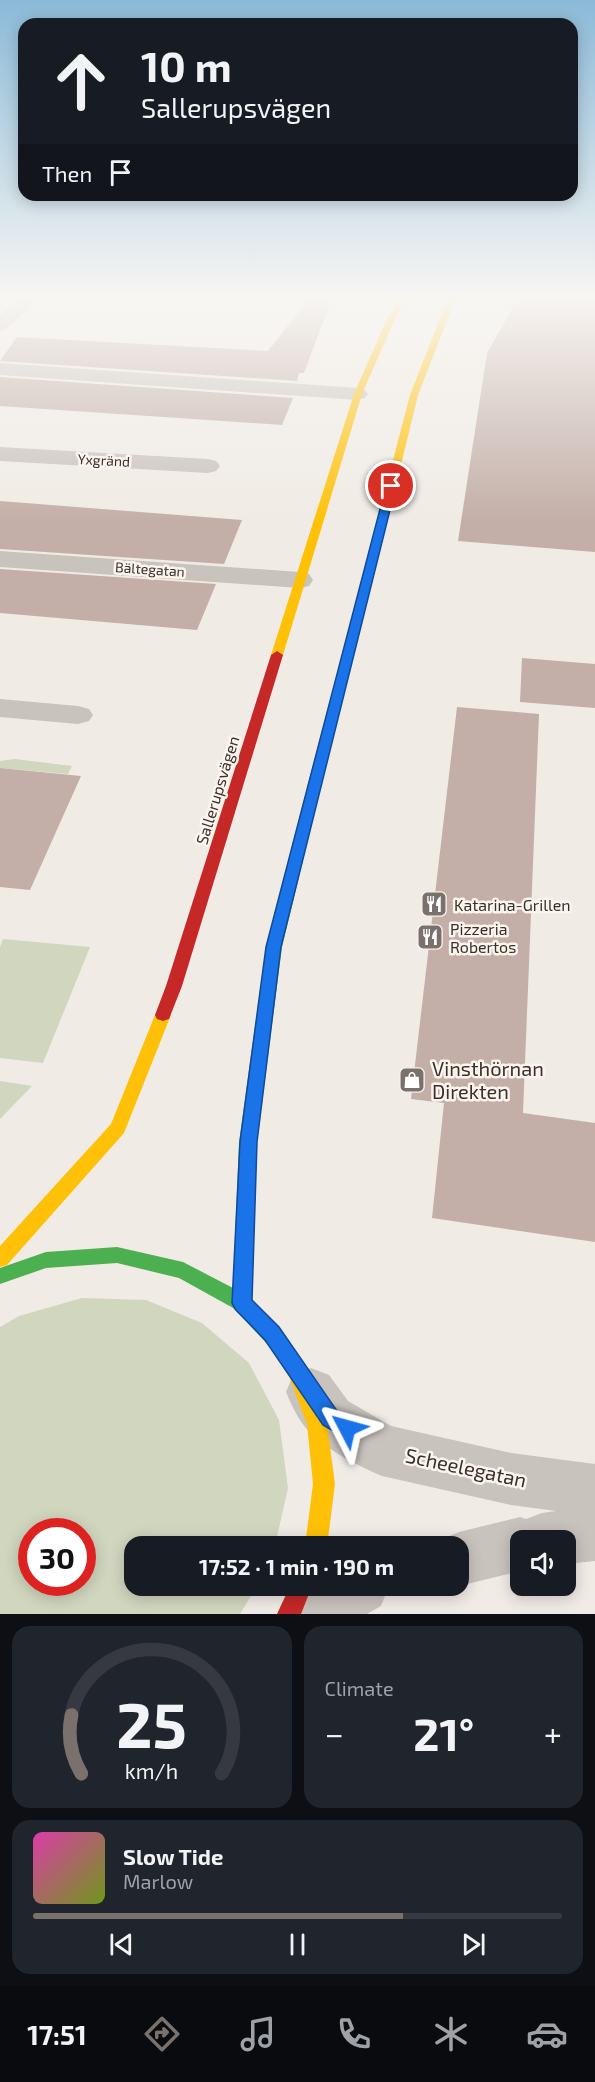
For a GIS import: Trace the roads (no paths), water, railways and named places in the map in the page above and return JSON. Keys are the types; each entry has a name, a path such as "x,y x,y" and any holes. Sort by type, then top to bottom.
{"main road":[{"name":"Sallerupsvägen","path":"0,1259 118,1128 174,986 358,394 368,370"},
{"path":"242,1303 249,1142 273,947 414,395 424,370"},
{"path":"0,1276 46,1260 117,1255 183,1270 242,1303 272,1334 297,1371 317,1424 324,1484 317,1536"},
{"path":"289,1614 297,1596"}],"street":[{"path":"19,370 358,394"},
{"name":"Yxgränd","path":"0,454 208,466"},
{"name":"Bältegatan","path":"0,559 300,580"},
{"path":"0,708 78,716"},
{"name":"Scheelegatan","path":"297,1371 330,1418 382,1450 511,1479 595,1490"},
{"path":"576,1536 595,1534"},
{"path":"469,1557 510,1546"},
{"path":"313,1614 344,1596"}],"place":[{"name":"Katarina-Grillen","path":"434,904"},
{"name":"Pizzeria Robertos","path":"430,937"},
{"name":"Vinsthörnan Direkten","path":"412,1080"}]}
